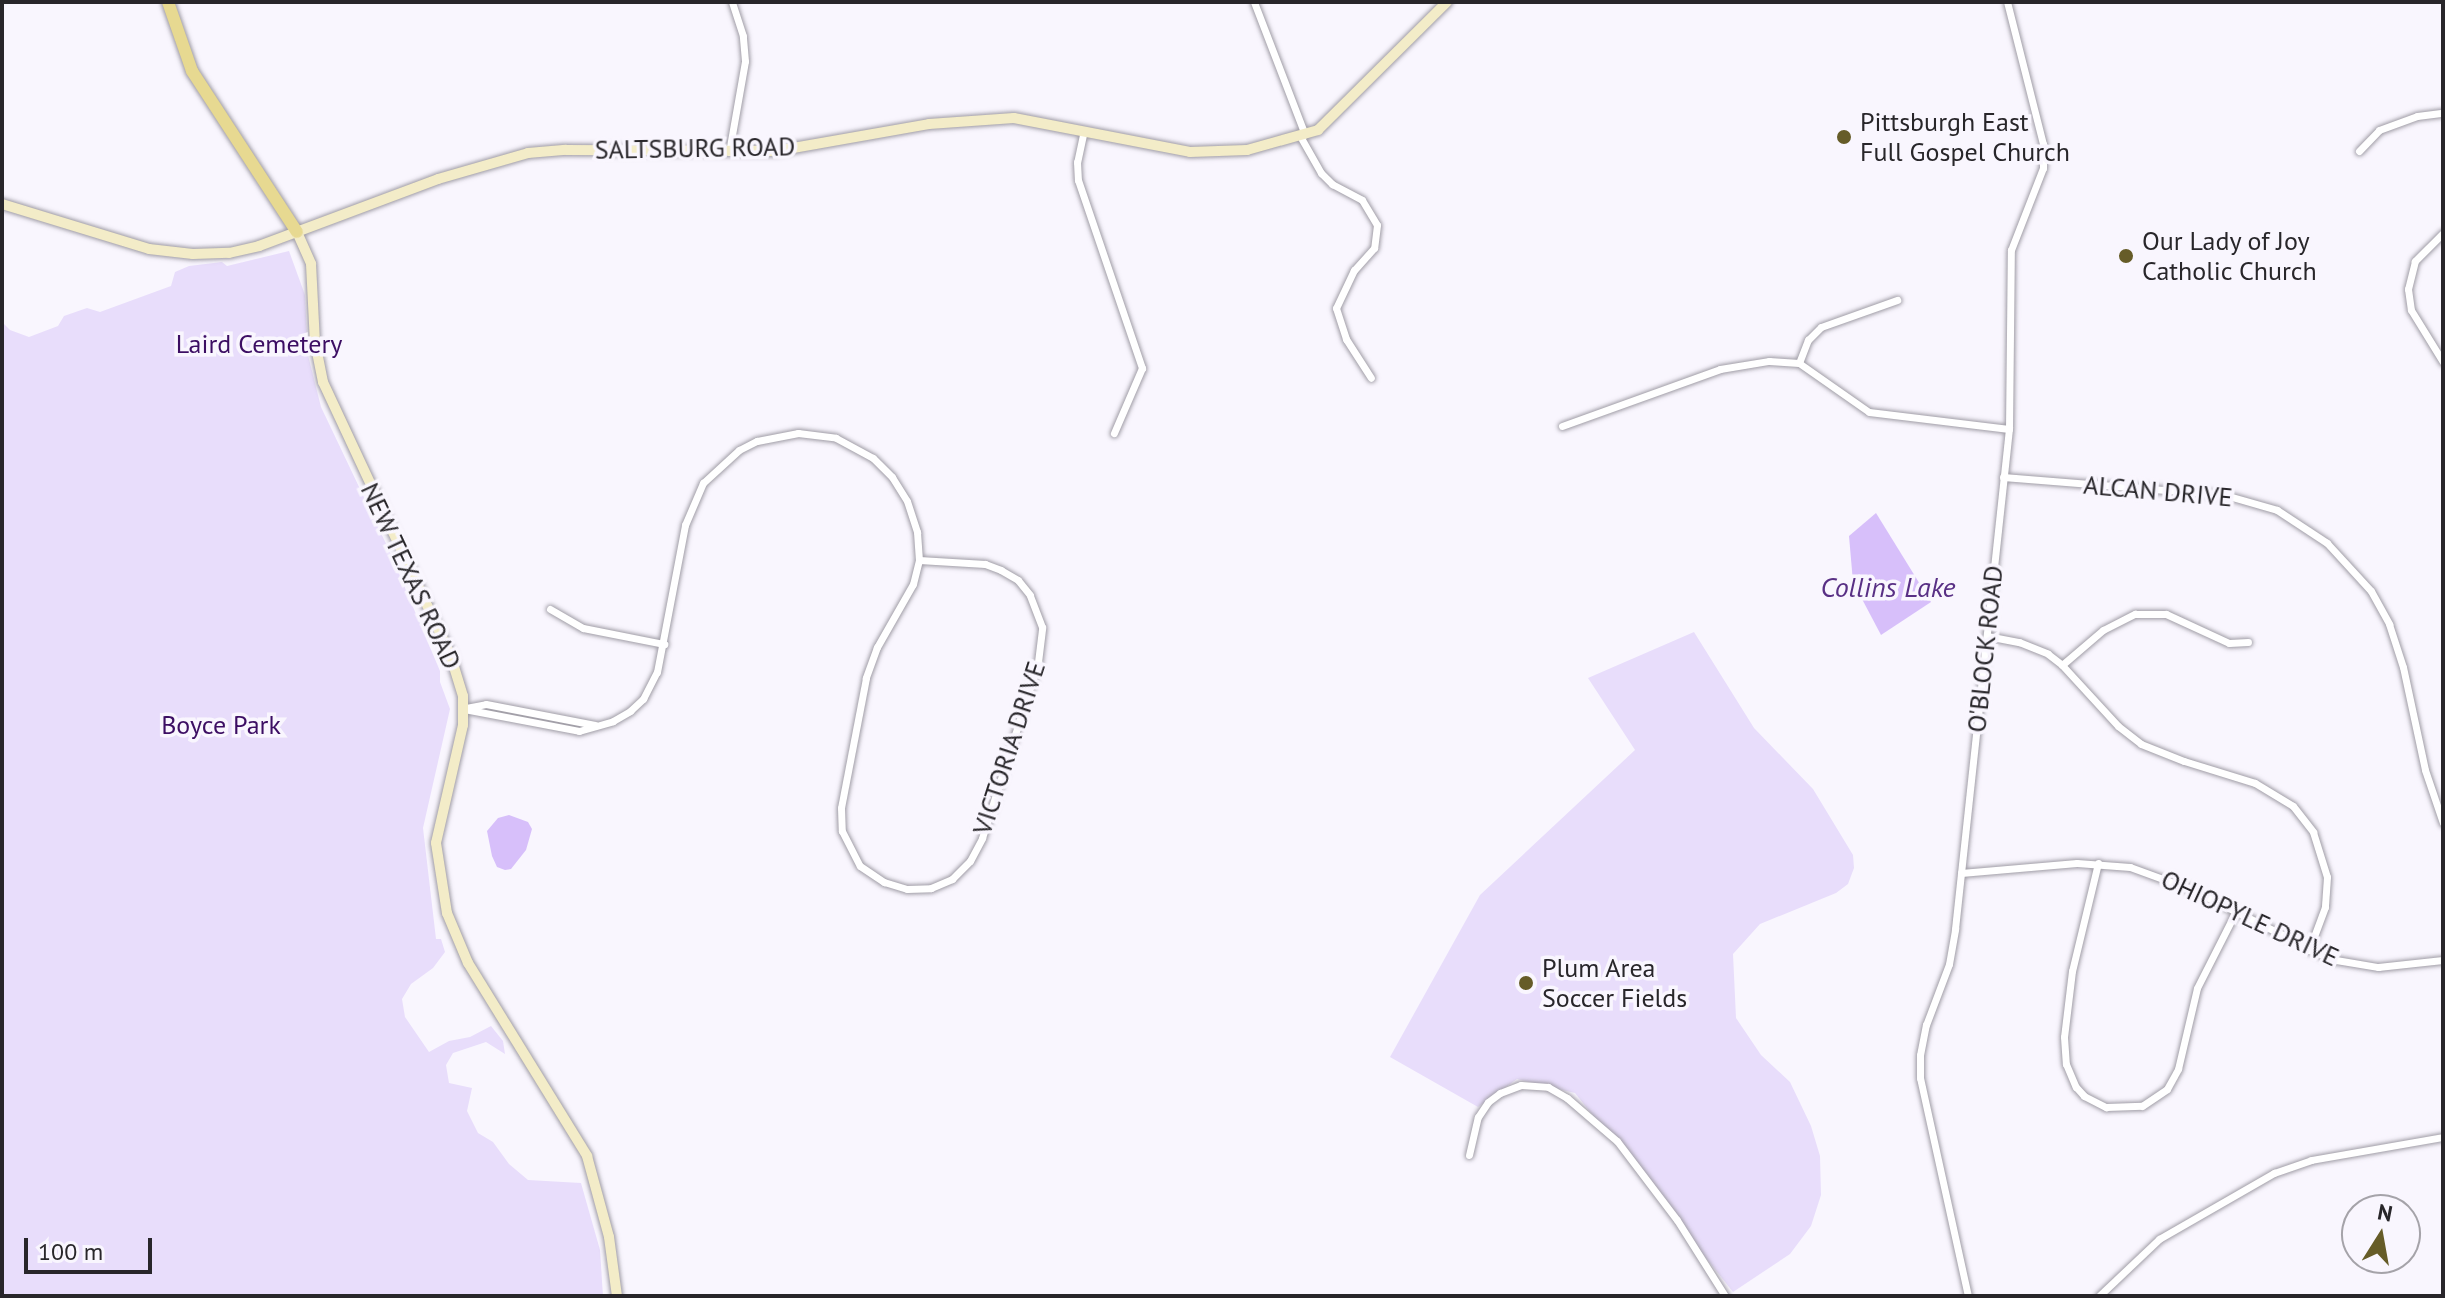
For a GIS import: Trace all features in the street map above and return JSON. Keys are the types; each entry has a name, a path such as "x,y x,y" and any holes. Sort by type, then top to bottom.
{"main road":[{"name":"NEW TEXAS ROAD","path":"168,2 192,71 297,232 311,264 315,342 323,382 451,657 464,709 437,834 437,866 447,913 468,963 587,1156 606,1225 617,1296"},
{"name":"SALTSBURG ROAD","path":"2,204 149,249 193,254 229,253 504,158 566,150 787,150 929,124 990,118 1014,118 1155,146 1215,153 1247,150 1303,136 1331,120 1447,2"}],"street":[{"path":"1254,2 1303,136 1321,173 1332,184 1362,200 1377,225 1374,248 1354,270 1336,308 1346,339 1371,378"},
{"name":"O'BLOCK ROAD","path":"1968,1296 1920,1078 1923,1037 1953,946 2009,429 2011,250 2039,180 2044,157 2007,2"},
{"path":"729,152 745,61 736,3"},
{"path":"2359,151 2379,130 2417,116 2443,113"},
{"path":"1084,130 1077,162 1078,180 1142,368 1114,433"},
{"path":"2443,233 2415,261 2408,289 2411,310 2443,362"},
{"path":"1799,363 1808,340 1821,327 1897,300"},
{"path":"1562,426 1736,364 1769,361 1799,363 1869,412 2009,429"},
{"path":"464,709 486,704 597,726 613,721 643,699 657,672 664,644 688,513 703,483 718,467 757,441 798,433 822,435 850,444 873,458 892,477 907,501 917,532 919,560"},
{"name":"ALCAN DRIVE","path":"2003,477 2197,492 2244,499 2277,510 2327,543 2371,591 2389,624 2403,667 2425,770 2443,823"},
{"name":"VICTORIA DRIVE","path":"919,560 985,564 1018,580 1039,612 1042,643 987,823 970,861 952,879 931,888 907,889 884,882 860,866 842,831 841,808 866,678 877,647 913,584 919,560"},
{"path":"550,609 583,628 664,644"},
{"path":"2062,665 2103,630 2135,614 2166,614 2229,643 2248,642"},
{"path":"1987,636 2031,646 2062,665 2105,714 2141,744 2255,783 2293,806 2313,832 2327,877 2325,907 2309,950"},
{"path":"2098,863 2072,971 2064,1051 2076,1087 2084,1096 2106,1107 2142,1106 2167,1089 2178,1069 2197,988 2235,913"},
{"name":"OHIOPYLE DRIVE","path":"1961,873 2098,863 2158,874 2309,950 2340,961 2378,967 2443,960"},
{"path":"1469,1155 1478,1117 1488,1102 1500,1093 1521,1085 1548,1087 1567,1098 1617,1141 1677,1220 1725,1296"},
{"path":"2099,1296 2159,1239 2274,1173 2311,1160 2443,1137"}],"green space":[{"name":"Boyce Park","path":"289,251 305,295 308,355 321,407 389,550 440,671 440,682 450,709 423,828 436,939 441,939 445,952 433,968 411,984 402,999 405,1017 429,1052 449,1041 470,1037 491,1026 503,1041 505,1054 486,1042 453,1053 446,1065 449,1083 472,1088 467,1111 478,1133 493,1142 509,1164 528,1180 581,1183 600,1250 603,1296 2,1296 2,322 10,330 29,337 58,326 64,316 87,308 100,312 171,286 175,272 189,266 222,262 227,266"},
{"path":"1694,632 1754,728 1813,789 1853,855 1854,868 1848,884 1836,893 1760,924 1733,954 1736,1018 1761,1055 1790,1082 1811,1126 1820,1156 1821,1195 1811,1226 1790,1254 1733,1292 1575,1093 1517,1079 1478,1107 1390,1057 1480,895 1635,750 1588,678"}],"water":[{"name":"Collins Lake","path":"1876,513 1931,602 1881,635 1853,582 1849,536"},
{"path":"509,815 528,822 532,829 526,850 511,869 505,870 497,867 487,831 498,818"}],"place":[{"name":"Pittsburgh East Full Gospel Church","path":"1844,137"},
{"name":"Our Lady of Joy Catholic Church","path":"2126,256"},
{"name":"Plum Area Soccer Fields","path":"1526,983"}],"park label":[{"name":"Laird Cemetery","path":"259,344"}]}
